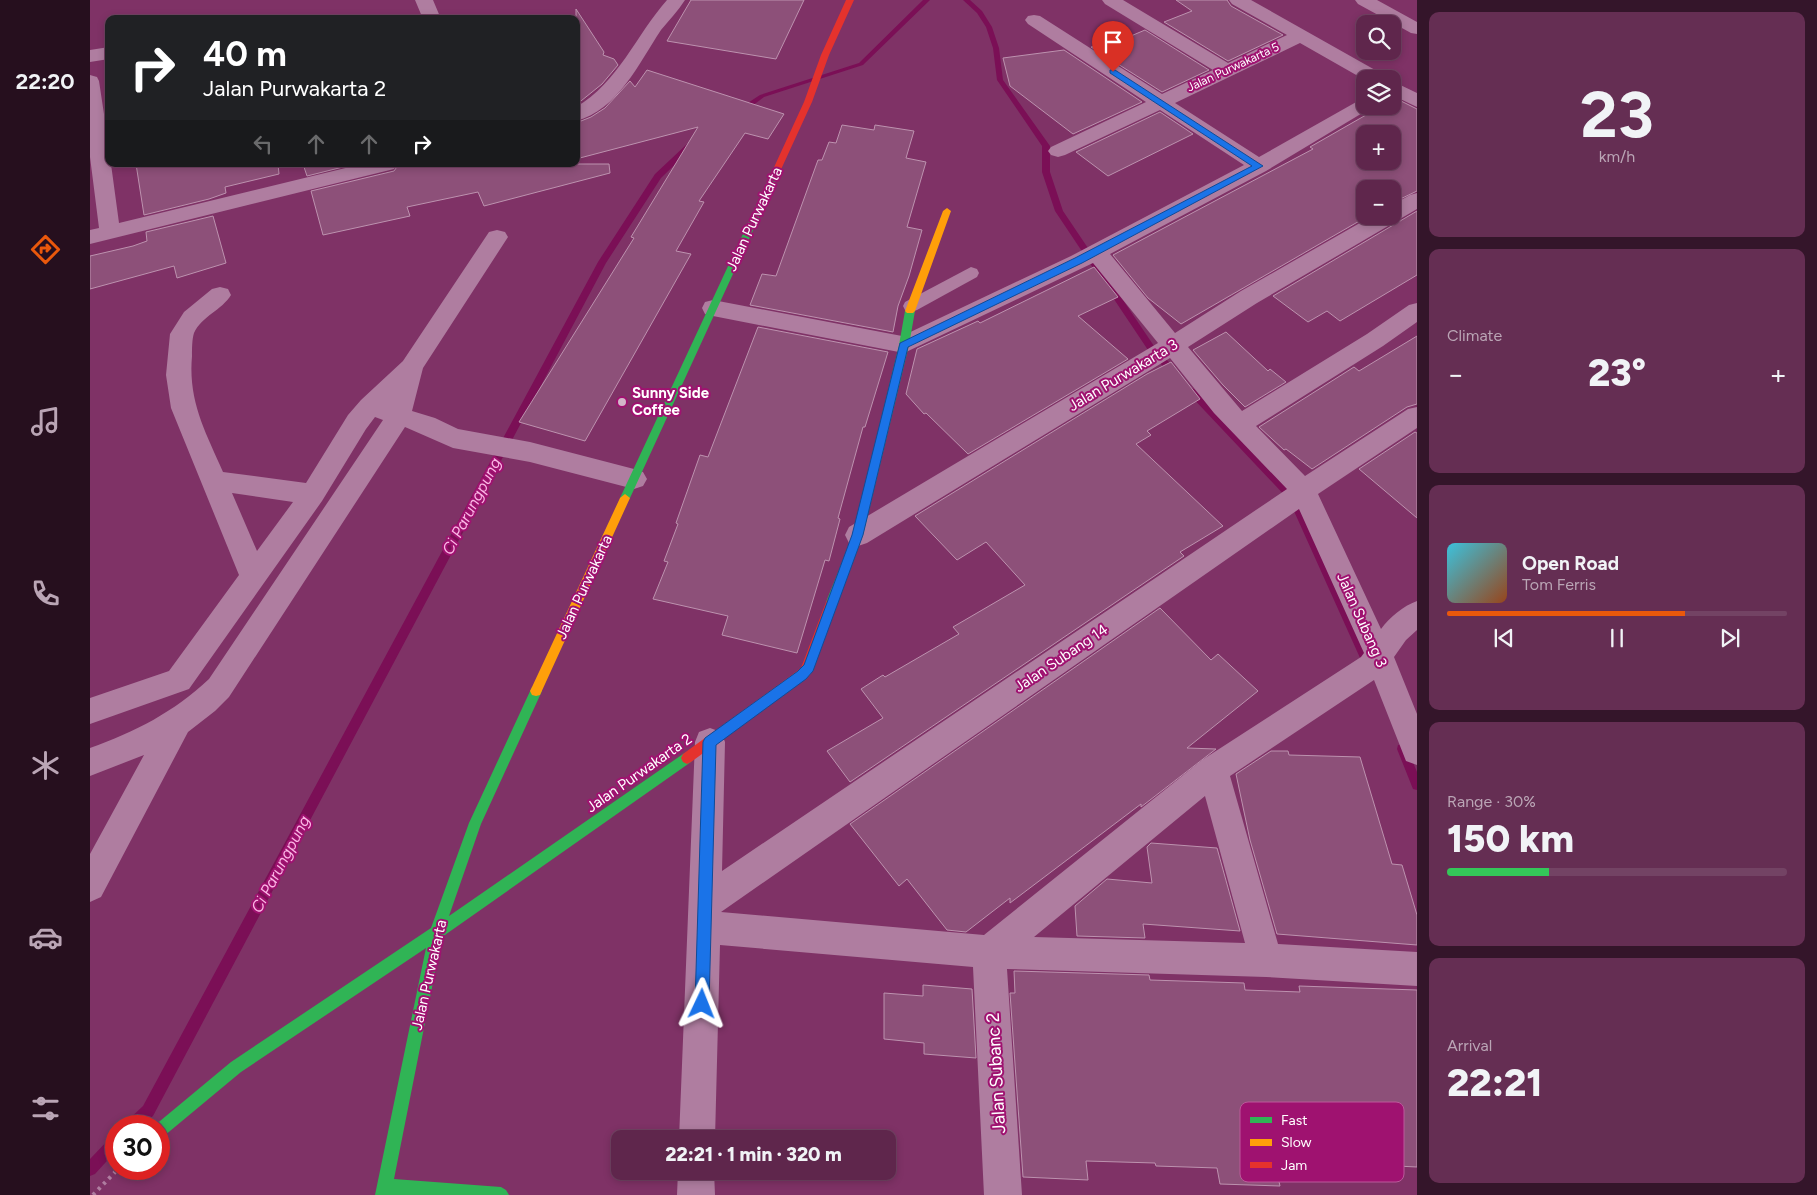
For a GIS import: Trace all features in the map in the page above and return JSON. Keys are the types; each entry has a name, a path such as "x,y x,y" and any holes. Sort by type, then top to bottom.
{"street":[{"path":"424,0 430,15"},
{"path":"580,113 592,107 608,94 676,0"},
{"name":"Jalan Purwakarta","path":"384,1190 436,933 475,823 808,102 825,55 850,0"},
{"path":"1111,0 1228,71"},
{"path":"1238,0 1361,70"},
{"path":"1364,0 1417,29"},
{"path":"1034,20 1259,166"},
{"name":"Jalan Purwakarta 5","path":"1058,151 1300,36"},
{"path":"90,56 105,54"},
{"path":"90,81 110,232"},
{"path":"1401,89 1417,102"},
{"path":"713,308 904,345 1089,255 1259,166 1356,110"},
{"path":"297,167 301,184"},
{"path":"90,237 374,167"},
{"name":"Jalan Purwakarta 3","path":"1401,209 1417,200"},
{"name":"Jalan Purwakarta 2","path":"170,1122 236,1067 436,933 710,742 806,672 858,535 912,306 947,211"},
{"name":"Jalan Purwakarta 3","path":"858,535 1162,352 1249,297 1374,225"},
{"path":"90,886 177,725 179,680 313,494 363,414 411,367 497,237"},
{"name":"Jalan Subang 3","path":"1089,255 1162,352 1240,424 1295,498 1370,666 1415,741"},
{"path":"220,295 192,318 182,334 178,375 183,408 254,577"},
{"path":"1240,424 1417,312"},
{"path":"90,762 143,742 177,725 219,688 394,423 411,367"},
{"path":"363,414 394,423 420,437 452,438 530,452 634,479"},
{"name":"Jalan Subang 14","path":"704,914 1295,498 1417,416"},
{"path":"215,481 313,494"},
{"path":"989,952 1213,770 1370,666 1396,631 1417,613"},
{"path":"90,711 179,680"},
{"path":"698,1130 710,742"},
{"path":"1213,770 1266,960"},
{"path":"704,914 989,952 1266,960 1417,969"},
{"name":"Jalan Subanc 2","path":"989,952 1003,1195"},
{"path":"696,1180 696,1195"},
{"path":"384,1190 501,1195"}],"lane":[{"path":"912,306 971,273"}],"path":[{"path":"94,1195 108,1180"}],"building":[{"path":"691,0 804,0 776,59 667,41"},
{"path":"1176,0 1227,0 1231,6 1283,35 1228,61 1164,22 1192,11"},
{"path":"580,15 604,52 603,55 614,59 618,65 602,84 580,102"},
{"path":"1145,30 1209,70 1162,92 1091,47 1112,44"},
{"path":"1064,50 1142,102 1073,134 1010,86 1003,58"},
{"path":"647,70 784,114 768,139 745,133 699,201 704,202 676,251 691,254 585,441 519,422 634,238 631,237 698,127 580,158 580,121 605,108 630,81 635,87"},
{"path":"1401,101 1417,109 1417,191 1401,199 1401,180 1356,180 1356,223 1181,324 1148,298 1113,255 1313,149 1310,147 1366,115 1401,115"},
{"path":"1160,112 1193,134 1108,176 1076,152"},
{"path":"842,125 874,130 875,125 914,131 906,158 926,162 907,227 922,230 898,306 893,332 750,305 762,274 776,276 818,160 822,160 829,142 836,143"},
{"path":"580,164 609,164 610,173 484,206 478,192 407,207 410,216 323,235 311,191 394,171 397,167 580,167"},
{"path":"136,167 278,167 279,174 225,187 226,193 144,215"},
{"path":"304,167 343,167 307,176"},
{"path":"1417,211 1417,275 1340,321 1327,311 1308,322 1273,296 1393,225 1401,225 1401,220"},
{"path":"213,216 226,263 177,278 174,266 90,289 90,256 147,241 146,232"},
{"path":"1094,267 1118,297 1078,316 1128,359 968,454 926,413 924,414 906,394 917,349 978,321 980,323"},
{"path":"758,327 888,352 865,427 863,427 838,518 840,519 829,561 825,560 797,653 722,635 728,616 653,599 668,562 664,561 700,455 708,457"},
{"path":"1226,332 1268,371 1270,369 1286,382 1245,407 1193,350"},
{"path":"1417,336 1417,404 1407,407 1312,469 1286,449 1284,450 1259,427 1354,367 1359,371"},
{"path":"1171,362 1200,399 1147,431 1151,435 1136,444 1223,526 1180,552 1184,556 850,782 827,751 883,718 861,689 959,634 953,627 1025,585 986,542 957,560 915,516 1147,374"},
{"path":"1415,432 1417,433 1417,518 1359,469"},
{"path":"1160,608 1211,660 1218,654 1258,691 1187,748 1216,749 1141,807 1141,804 1010,903 1010,898 966,932 947,930 907,879 899,886 850,824"},
{"path":"1271,751 1288,751 1289,755 1360,757 1392,864 1402,865 1417,915 1417,945 1277,934 1250,840 1236,774"},
{"path":"1151,843 1217,848 1240,931 1143,924 1145,938 1077,936 1075,906 1107,879 1152,883 1147,847"},
{"path":"1014,971 1149,975 1150,980 1244,983 1245,990 1300,992 1299,986 1417,990 1417,1167 1404,1166 1404,1102 1240,1102 1240,1182 1279,1182 1280,1186 1220,1184 1217,1168 1156,1166 1155,1163 1086,1161 1088,1180 1023,1177 1010,993 1015,993"},
{"path":"923,985 972,989 976,1058 924,1054 924,1043 884,1039 884,993 923,996"}],"waterway":[{"name":"Ci Parungpung","path":"741,110 762,96 861,64 927,0"},
{"path":"966,0 980,12 989,27 996,48 1000,80 1046,146 1046,172 1059,211 1151,348 1176,375"},
{"name":"Ci Parungpung","path":"144,1115 148,1111 602,262 658,176 690,146"},
{"path":"1191,391 1293,498 1369,666"},
{"path":"1402,749 1417,785"},
{"name":"Ci Parungpung","path":"90,1169 105,1153"}],"traffic: fast":[{"path":"625,498 774,176"},
{"path":"832,602 858,535 904,345 910,311"},
{"path":"383,1195 436,933 475,823 536,691"},
{"path":"170,1122 236,1067 436,933 687,758"},
{"path":"385,1186 501,1195"}],"traffic: slow":[{"path":"910,311 947,211"},
{"path":"536,691 625,498"}],"traffic: jam":[{"path":"774,176 808,102 825,55 850,0"},
{"path":"687,758 806,671 832,602"}],"place":[{"name":"Sunny Side Coffee","path":"622,402"}],"route":[{"path":"702,1004 710,742 806,672 808,668 858,535 904,345 1079,261 1259,166 1113,72"}]}
